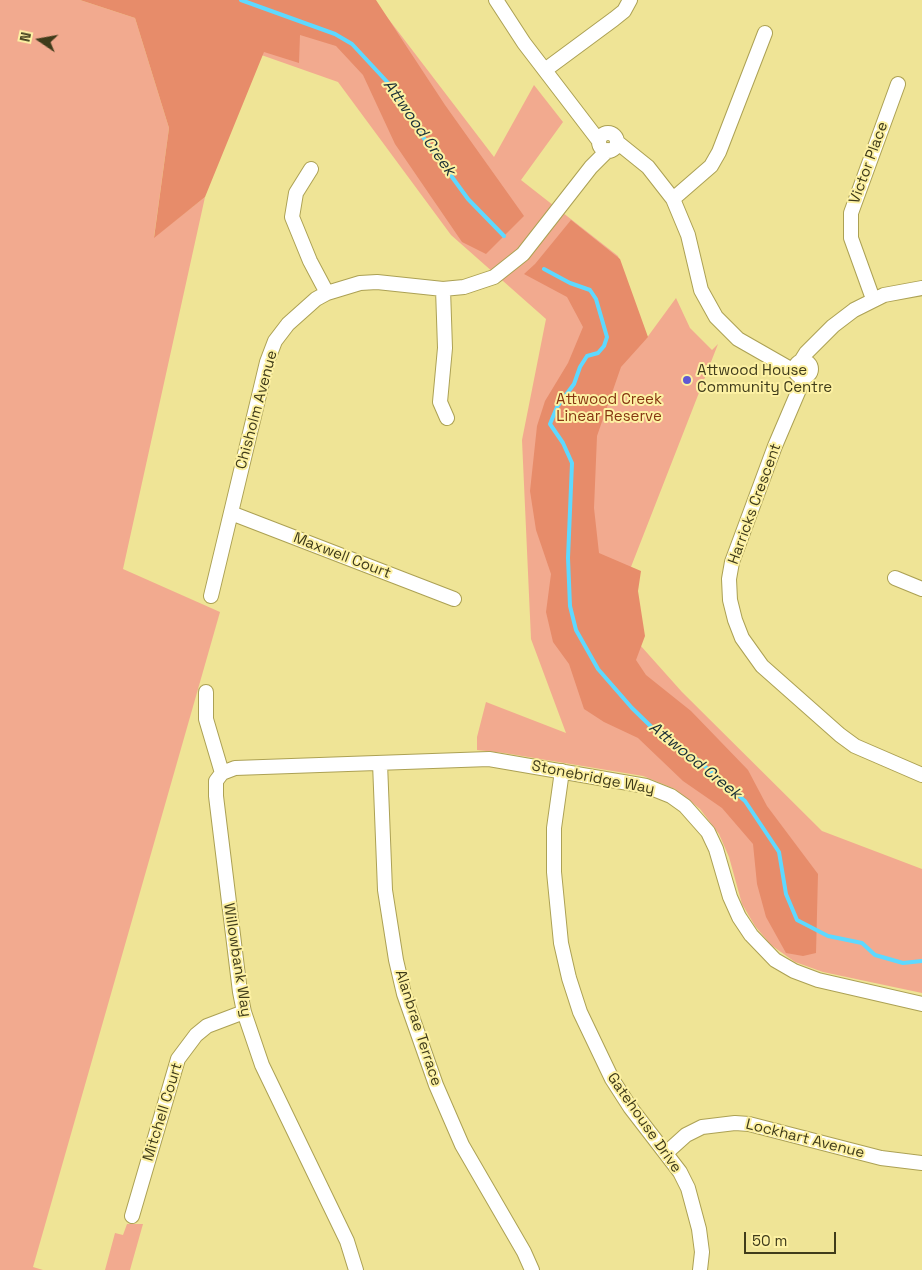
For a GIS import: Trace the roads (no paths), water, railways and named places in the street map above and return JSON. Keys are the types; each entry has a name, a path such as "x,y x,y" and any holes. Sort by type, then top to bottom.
{"street":[{"path":"496,0 508,22 582,117 607,143 641,161 657,177 673,198 684,220 696,274 707,304 726,329 738,339 763,353 801,368"},
{"path":"545,70 624,11 630,0"},
{"path":"673,198 711,166 719,152 765,33"},
{"name":"Victor Place","path":"873,300 851,238 850,213 898,84"},
{"name":"Chisholm Avenue","path":"211,596 266,362 275,341 288,324 303,309 327,293 360,283 377,282 443,289 479,283 506,269 537,237 607,143"},
{"path":"311,169 296,194 292,217 310,261 327,293"},
{"name":"Harricks Crescent","path":"922,288 896,292 873,300 844,317 806,352 801,368 797,399 790,409 732,562 729,579 730,600 734,620 742,638 762,666 840,735 862,749 922,775"},
{"path":"443,289 445,348 440,402 447,418"},
{"name":"Maxwell Court","path":"231,513 454,598"},
{"path":"895,578 922,589"},
{"path":"206,692 206,719 222,773"},
{"name":"Stonebridge Way","path":"222,773 235,768 489,759 646,786 671,796 685,806 708,832 716,849 730,897 739,917 751,935 775,960 794,972 818,980 922,1004"},
{"name":"Alanbrae Terrace","path":"380,764 385,890 396,960 404,994 436,1085 462,1145 532,1270"},
{"name":"Gatehouse Drive","path":"562,771 554,828 554,872 561,943 569,978 580,1012 612,1079 649,1133 680,1172 695,1209 702,1252 700,1270"},
{"name":"Willowbank Way","path":"222,773 216,781 216,796 244,1012 262,1065 346,1241 356,1270"},
{"name":"Mitchell Court","path":"132,1216 178,1059 191,1040 207,1026 244,1012"},
{"name":"Lockhart Avenue","path":"666,1153 686,1135 702,1127 735,1122 881,1158 922,1163"}],"waterway":[{"name":"Attwood Creek","path":"241,0 335,34 352,44 391,86 415,126 468,199 504,236"},
{"name":"Attwood Creek","path":"544,269 570,283 590,290 596,299 607,337 604,346 598,353 587,356 580,367 574,384 557,407 550,424 563,443 572,463 568,558 570,606 576,630 598,669 632,708 669,744 695,758 745,801 779,852 786,894 797,920 828,936 862,943 875,955 903,963 922,961"}],"place":[{"name":"Attwood House Community Centre","path":"687,380"}],"park label":[{"name":"Attwood Creek Linear Reserve","path":"609,408"}]}
